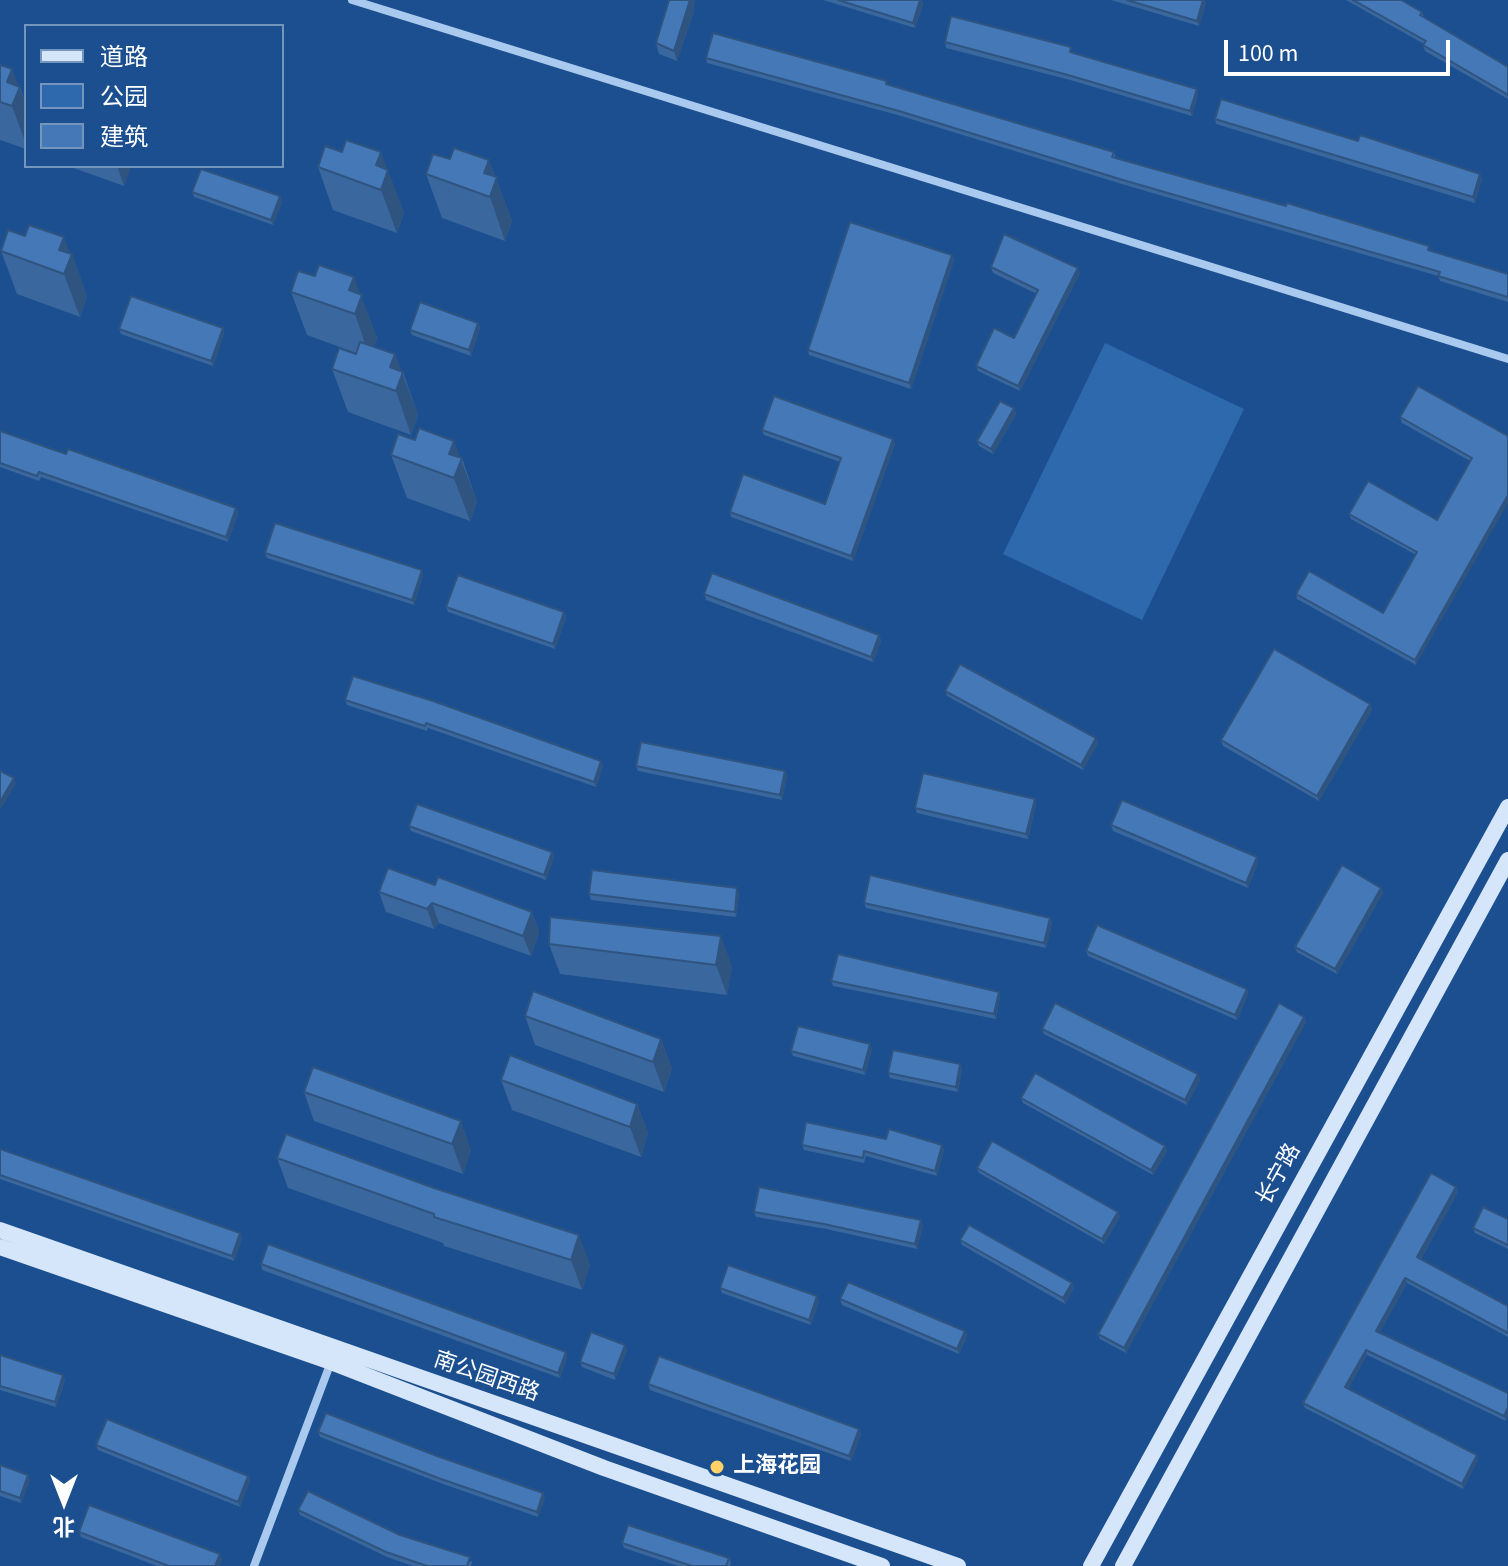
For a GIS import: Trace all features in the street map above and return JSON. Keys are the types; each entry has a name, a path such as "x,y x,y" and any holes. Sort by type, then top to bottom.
{"main road":[{"name":"长宁路","path":"1091,1566 1508,807"},
{"path":"1123,1566 1508,860"},
{"name":"南公园西路","path":"0,1230 958,1566"},
{"name":"南公园西路","path":"0,1247 331,1362 604,1468 882,1566"}],"street":[{"path":"352,0 1508,359"},
{"path":"254,1566 331,1362"}],"green space":[{"path":"1105,343 1244,409 1142,620 1003,554"}],"building":[{"path":"669,0 690,0 674,51 656,43"},
{"path":"838,0 920,0 913,23"},
{"path":"1127,0 1203,0 1197,21"},
{"path":"1353,0 1401,0 1422,12 1420,15 1508,67 1508,95 1423,45 1426,41"},
{"path":"951,16 1071,47 1070,52 1197,89 1190,111 945,42"},
{"path":"713,33 887,81 886,84 1114,152 1112,157 1286,206 1287,203 1429,246 1428,250 1508,274 1508,297 1438,276 1440,272 899,111 706,58"},
{"path":"0,65 12,69 7,82 20,87 12,106 0,102"},
{"path":"1221,99 1358,141 1360,135 1480,174 1473,197 1215,119"},
{"path":"346,140 381,152 376,165 388,170 381,190 318,167 325,146 342,152"},
{"path":"454,148 489,160 484,173 497,177 490,197 426,174 433,154 450,159"},
{"path":"201,169 280,196 271,220 192,192"},
{"path":"850,222 952,255 909,383 808,350"},
{"path":"29,225 64,237 59,250 72,254 64,274 1,251 8,230 25,236"},
{"path":"1004,234 1078,268 1018,386 976,366 994,328 1014,338 1038,290 991,267"},
{"path":"319,265 354,277 349,290 362,295 355,314 291,292 298,271 315,276"},
{"path":"131,296 223,328 211,361 119,329"},
{"path":"420,302 478,323 469,350 410,330"},
{"path":"360,342 395,354 390,367 403,372 396,391 332,369 339,348 356,354"},
{"path":"1418,386 1508,436 1508,495 1415,660 1296,594 1309,571 1383,613 1417,552 1349,514 1368,481 1437,520 1472,458 1400,417"},
{"path":"774,396 893,439 851,556 730,512 743,474 825,504 841,458 762,430"},
{"path":"1000,401 1014,408 991,449 977,441"},
{"path":"419,428 454,441 449,454 462,458 454,478 391,455 398,434 415,440"},
{"path":"0,431 66,454 68,449 236,508 226,537 39,472 37,476 0,463"},
{"path":"275,523 422,570 412,600 265,553"},
{"path":"712,573 879,635 871,657 704,594"},
{"path":"458,575 564,612 553,644 446,607"},
{"path":"1274,649 1370,704 1317,796 1221,740"},
{"path":"960,664 1096,738 1081,765 945,691"},
{"path":"353,676 601,761 594,782 426,723 425,726 345,700"},
{"path":"641,742 785,771 780,795 636,766"},
{"path":"0,771 14,778 0,802"},
{"path":"923,773 1035,799 1026,834 915,808"},
{"path":"1122,800 1257,857 1246,883 1111,825"},
{"path":"417,804 552,852 544,875 409,826"},
{"path":"1342,865 1381,888 1335,969 1295,947"},
{"path":"388,868 435,885 438,877 532,912 523,936 432,903 427,909 379,892"},
{"path":"592,870 737,888 735,912 589,894"},
{"path":"870,875 1050,918 1044,943 864,903"},
{"path":"550,917 721,936 716,965 549,944"},
{"path":"1097,925 1247,989 1235,1015 1086,951"},
{"path":"838,954 999,992 994,1014 831,981"},
{"path":"533,991 661,1039 653,1062 525,1016"},
{"path":"1055,1003 1198,1074 1185,1100 1042,1029"},
{"path":"1279,1003 1304,1017 1124,1348 1098,1334"},
{"path":"798,1026 870,1044 863,1070 791,1051"},
{"path":"893,1050 960,1064 956,1087 888,1073"},
{"path":"510,1055 637,1104 630,1127 501,1080"},
{"path":"313,1067 461,1121 452,1144 304,1092"},
{"path":"1035,1073 1165,1146 1151,1170 1021,1098"},
{"path":"806,1122 886,1139 889,1129 942,1145 935,1171 864,1151 863,1158 802,1145"},
{"path":"286,1134 434,1188 579,1235 571,1260 434,1217 434,1214 277,1158"},
{"path":"992,1141 1118,1212 1102,1239 977,1168"},
{"path":"0,1149 240,1233 232,1256 0,1175"},
{"path":"1431,1173 1456,1187 1417,1257 1508,1306 1508,1333 1405,1278 1376,1331 1508,1393 1508,1407 1504,1416 1366,1350 1345,1387 1477,1455 1462,1484 1303,1403"},
{"path":"759,1187 921,1220 915,1244 754,1212"},
{"path":"1483,1207 1508,1219 1508,1245 1473,1228"},
{"path":"969,1225 1072,1283 1063,1298 960,1240"},
{"path":"268,1244 566,1352 558,1373 261,1264"},
{"path":"728,1265 817,1296 809,1320 720,1288"},
{"path":"848,1282 965,1331 957,1349 840,1299"},
{"path":"591,1332 625,1345 614,1374 580,1362"},
{"path":"0,1355 63,1375 55,1402 0,1386"},
{"path":"659,1356 859,1429 849,1456 648,1384"},
{"path":"326,1413 543,1493 537,1512 318,1432"},
{"path":"107,1419 248,1476 238,1502 96,1445"},
{"path":"0,1465 28,1475 20,1498 0,1491"},
{"path":"308,1491 400,1535 470,1557 467,1566 427,1566 386,1552 298,1510"},
{"path":"89,1505 220,1554 215,1566 169,1566 79,1532"},
{"path":"628,1525 729,1558 726,1566 692,1566 622,1543"}],"place":[{"name":"上海花园","path":"717,1467"}]}
